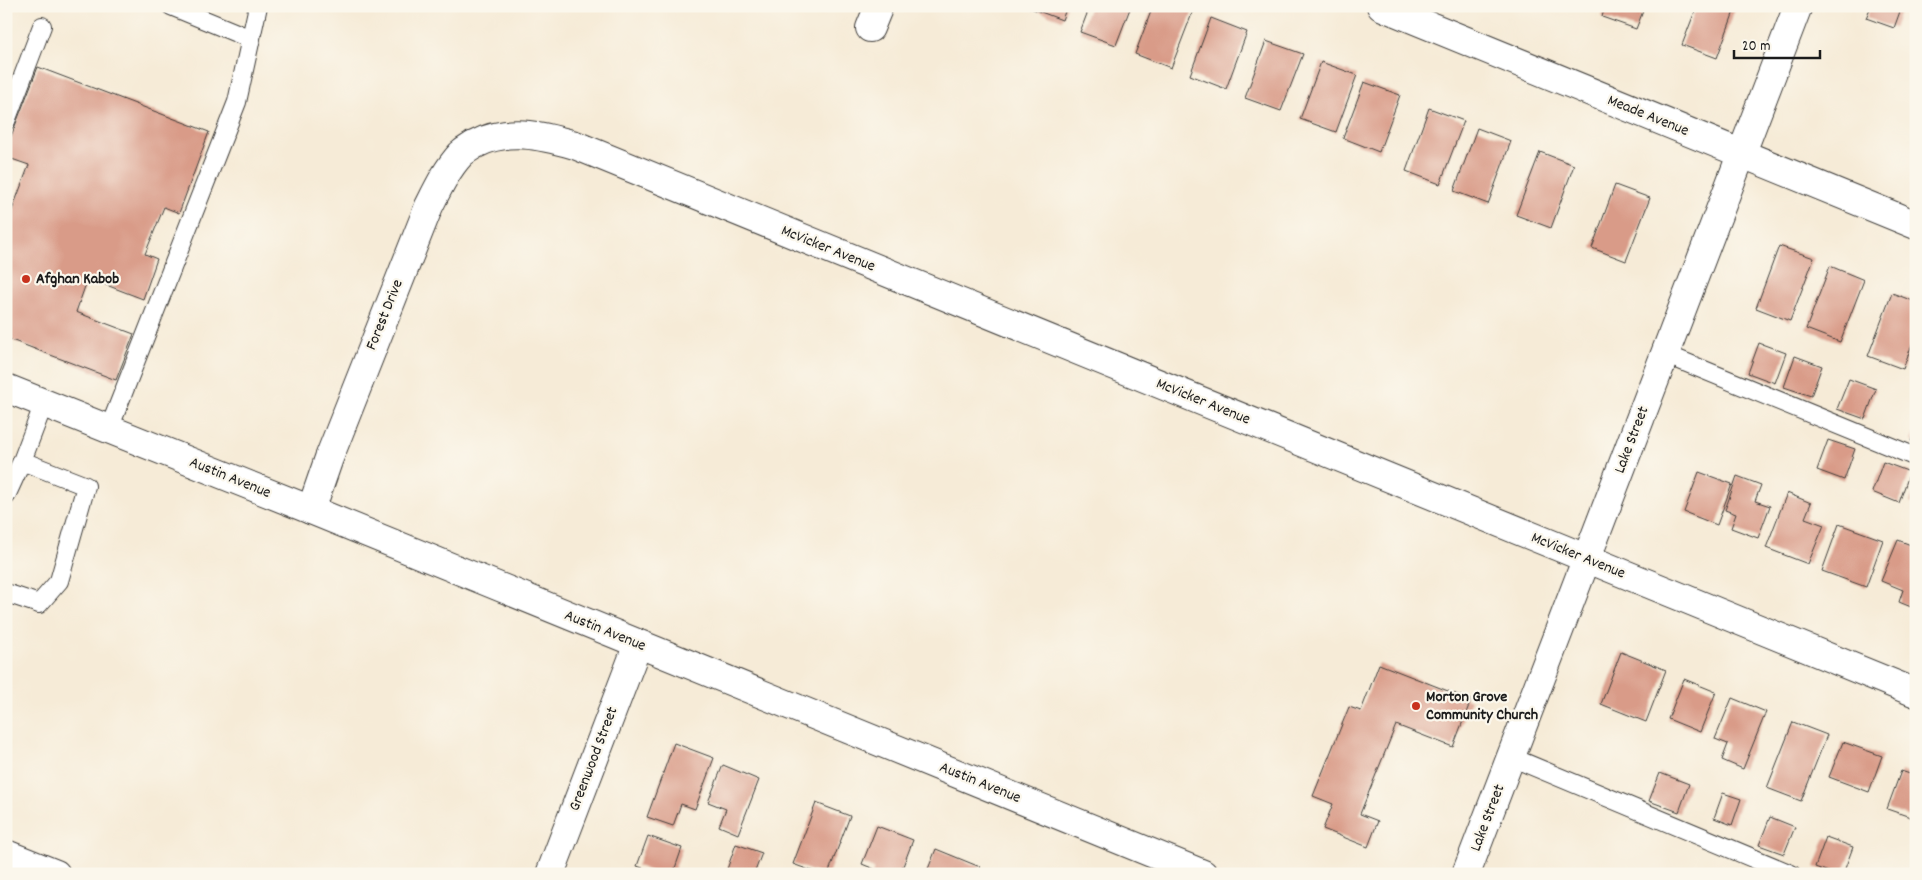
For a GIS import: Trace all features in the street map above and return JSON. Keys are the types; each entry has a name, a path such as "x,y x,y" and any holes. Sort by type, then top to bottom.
{"street":[{"name":"Meade Avenue","path":"1381,6 1741,155 1916,225"},
{"name":"Lake Street","path":"1466,874 1798,6"},
{"name":"McVicker Avenue","path":"486,138 514,133 542,136 575,145 1587,560 1916,692"},
{"name":"Forest Drive","path":"311,510 329,458 428,206 445,174 462,152 486,138"},
{"name":"Austin Avenue","path":"6,388 311,510 1204,874"},
{"name":"Greenwood Street","path":"550,874 638,644"},
{"path":"6,854 56,874"}],"lane":[{"path":"171,6 251,39"},
{"path":"108,429 237,102 258,6"},
{"path":"6,121 42,26"},
{"path":"1665,354 1916,457"},
{"path":"6,496 22,461 44,403"},
{"path":"6,593 39,604 59,581 86,486 22,461"},
{"path":"1511,757 1790,874"}],"building":[{"path":"1025,6 1067,6 1062,20"},
{"path":"1090,6 1131,6 1116,45 1080,32"},
{"path":"1153,6 1181,6 1193,11 1171,68 1135,54"},
{"path":"1605,6 1645,6 1636,29 1602,17"},
{"path":"1697,6 1736,6 1717,58 1682,45"},
{"path":"1871,6 1902,6 1894,28 1866,18"},
{"path":"1211,18 1247,32 1226,89 1190,75"},
{"path":"1266,41 1303,54 1281,111 1245,98"},
{"path":"1321,62 1357,75 1336,132 1300,119"},
{"path":"38,67 209,132 179,213 164,207 145,254 157,259 143,299 88,278 76,312 134,334 116,380 6,338 6,226 29,165 6,157 6,149"},
{"path":"1364,82 1400,95 1379,152 1343,138"},
{"path":"1429,108 1464,121 1440,184 1406,171"},
{"path":"1477,128 1511,141 1488,204 1454,191"},
{"path":"1540,152 1574,165 1551,228 1516,215"},
{"path":"1615,185 1650,198 1626,261 1592,248"},
{"path":"1779,246 1814,258 1790,321 1756,308"},
{"path":"1830,266 1864,280 1840,342 1806,329"},
{"path":"1892,293 1916,302 1916,333 1903,369 1868,356"},
{"path":"1759,343 1786,353 1775,383 1748,373"},
{"path":"1795,356 1822,366 1811,396 1784,387"},
{"path":"1849,379 1876,389 1865,419 1837,409"},
{"path":"1916,429 1916,443 1911,441"},
{"path":"1828,440 1855,449 1844,480 1817,470"},
{"path":"1883,462 1910,472 1899,503 1872,492"},
{"path":"1699,472 1732,484 1717,525 1684,512"},
{"path":"1737,476 1761,485 1755,501 1770,506 1758,538 1731,528 1736,514 1725,510"},
{"path":"1916,487 1916,505 1910,503"},
{"path":"1787,493 1811,503 1805,518 1824,525 1808,564 1766,548"},
{"path":"1839,524 1883,540 1866,587 1822,571"},
{"path":"1898,540 1916,547 1916,609 1899,602 1903,590 1881,581"},
{"path":"1621,652 1666,670 1646,722 1601,704"},
{"path":"1379,664 1471,700 1453,747 1396,725 1360,814 1378,821 1368,847 1323,829 1333,804 1313,796 1349,707 1361,711"},
{"path":"1684,679 1716,692 1700,732 1668,719"},
{"path":"1732,698 1766,712 1743,769 1722,760 1728,744 1715,739"},
{"path":"1793,722 1827,735 1801,801 1767,788"},
{"path":"1843,742 1882,756 1869,792 1829,777"},
{"path":"674,743 714,758 695,809 681,804 673,826 647,817"},
{"path":"723,765 759,780 738,834 719,826 726,809 708,802"},
{"path":"1901,771 1916,776 1916,819 1887,809"},
{"path":"1660,773 1689,784 1679,812 1649,801"},
{"path":"1723,793 1741,799 1732,825 1714,818"},
{"path":"816,803 850,816 828,874 820,874 793,864"},
{"path":"1770,817 1795,827 1784,854 1759,845"},
{"path":"877,826 913,840 900,874 872,874 874,869 862,864"},
{"path":"648,836 682,848 673,874 659,874 637,866"},
{"path":"1826,837 1853,847 1843,874 1834,874 1815,867"},
{"path":"736,844 762,853 754,874 731,874 726,872"},
{"path":"936,849 980,867 977,874 926,874"}],"place":[{"name":"Afghan Kabob","path":"26,279"},
{"name":"Morton Grove Community Church","path":"1416,706"}]}
